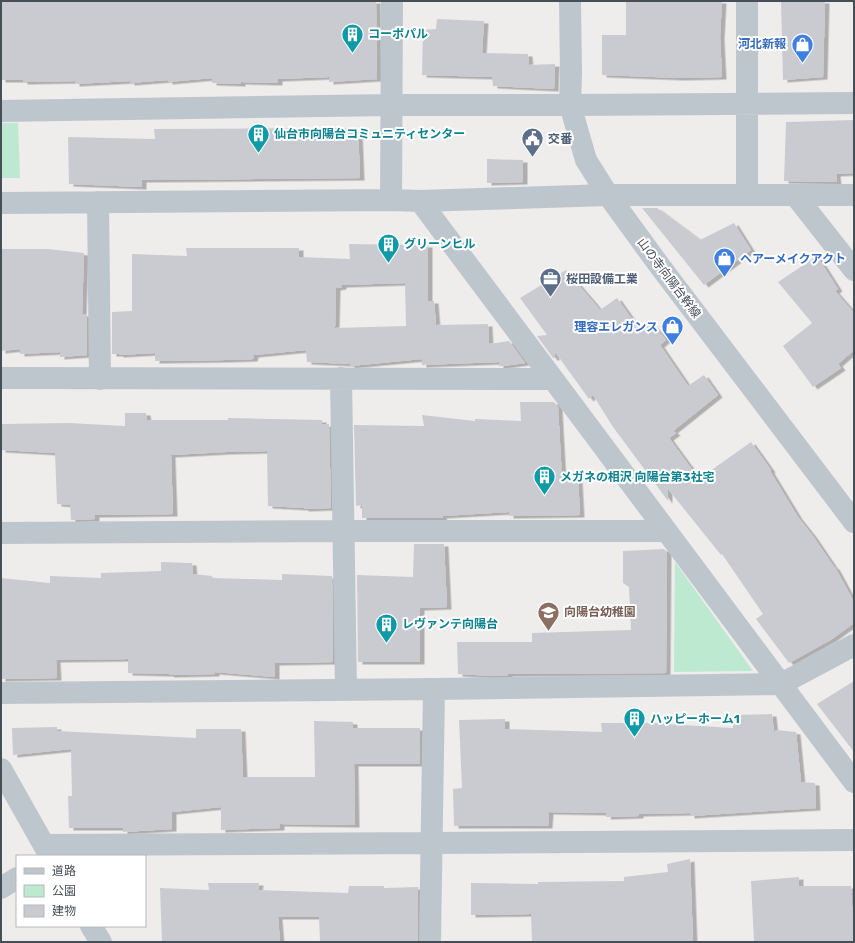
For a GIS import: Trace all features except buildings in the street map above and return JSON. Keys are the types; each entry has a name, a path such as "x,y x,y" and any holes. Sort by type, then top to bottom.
{"street":[{"path":"391,200 392,1"},
{"name":"山の寺向陽台幹線","path":"570,1 570,105 586,160 608,195 659,265 854,522"},
{"path":"746,1 746,195"},
{"path":"1,111 392,105 854,103"},
{"path":"1,203 420,201 608,195 854,195"},
{"path":"795,195 854,270"},
{"path":"420,201 854,782"},
{"path":"98,202 100,379"},
{"path":"1,378 553,379"},
{"path":"341,378 346,690"},
{"path":"1,533 343,530 666,531"},
{"path":"1,694 780,684 854,645"},
{"path":"430,942 434,689"},
{"path":"1,769 48,850 432,843 854,840"},
{"path":"1,888 16,879"},
{"path":"92,927 101,942"}],"green space":[{"path":"1,123 18,123 20,178 1,178"},
{"path":"675,562 753,671 674,672"}],"place":[{"name":"コーポパル","path":"353,54"},
{"name":"河北新報","path":"802,64"},
{"name":"仙台市向陽台コミュニティセンター","path":"258,154"},
{"name":"交番","path":"532,158"},
{"name":"グリーンヒル","path":"389,264"},
{"name":"ヘアーメイクアクト","path":"724,278"},
{"name":"桜田設備工業","path":"551,298"},
{"name":"理容エレガンス","path":"673,346"},
{"name":"メガネの相沢 向陽台第3社宅","path":"544,496"},
{"name":"向陽台幼稚園","path":"548,632"},
{"name":"レヴァンテ向陽台","path":"387,644"},
{"name":"ハッピーホーム1","path":"635,738"}]}
